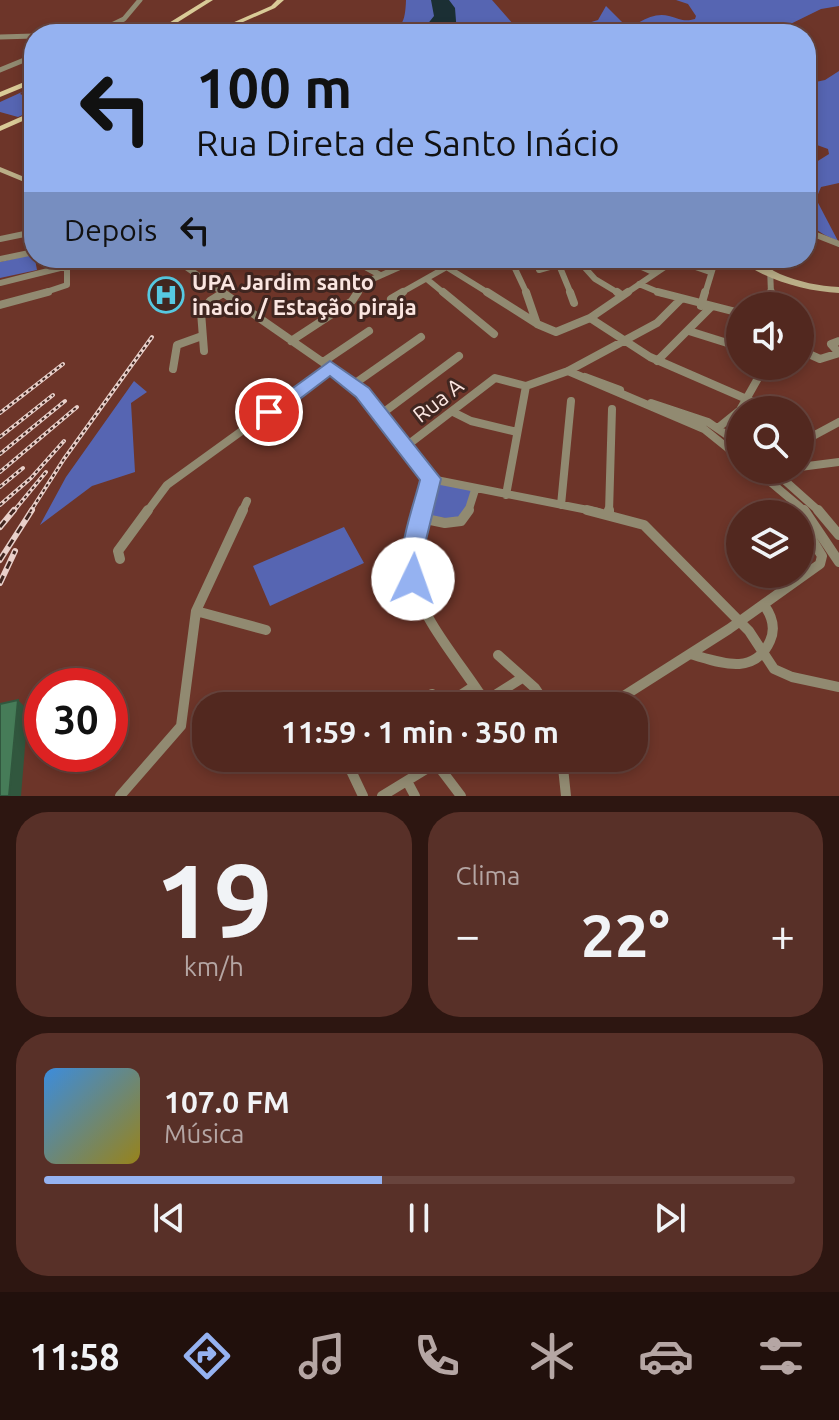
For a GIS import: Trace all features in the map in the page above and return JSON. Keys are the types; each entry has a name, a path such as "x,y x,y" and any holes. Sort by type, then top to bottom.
{"main road":[{"path":"170,24 210,0"},
{"path":"234,24 267,10 281,0"},
{"path":"0,95 24,84"},
{"path":"0,128 24,117"},
{"path":"2,171 24,180"},
{"path":"769,269 808,285 839,290"}],"street":[{"path":"114,24 124,19 140,0"},
{"path":"0,37 24,36"},
{"path":"0,70 24,60"},
{"path":"0,239 24,234"},
{"path":"816,235 839,244"},
{"path":"0,259 24,254"},
{"path":"0,283 49,268"},
{"path":"0,305 60,290 67,285 68,268"},
{"path":"187,268 354,384 431,479 636,521 651,530 755,638 763,655 781,674 839,687"},
{"path":"366,268 380,275"},
{"path":"291,341 357,296 366,282 396,268"},
{"path":"391,299 445,268 537,324 556,332 590,318 662,268"},
{"path":"515,268 537,324"},
{"path":"539,270 547,268"},
{"path":"560,268 574,303"},
{"path":"585,268 595,279 621,295"},
{"path":"644,268 655,273"},
{"path":"700,268 710,272"},
{"path":"701,306 712,268"},
{"path":"769,269 771,292"},
{"path":"428,280 494,334"},
{"path":"639,284 680,300 726,310"},
{"path":"204,351 201,312 210,301 223,293"},
{"path":"506,495 526,386 568,371 625,342 657,323 680,300"},
{"path":"657,361 711,307"},
{"path":"590,318 657,361 744,396"},
{"path":"120,559 118,551 167,485 369,331"},
{"path":"689,331 726,343"},
{"path":"173,369 177,345 202,336"},
{"path":"354,384 421,337"},
{"path":"814,356 820,359 839,353 835,343"},
{"path":"380,415 459,356"},
{"path":"568,371 704,429 726,447"},
{"name":"Rua A","path":"405,447 491,381 499,377 526,386"},
{"path":"582,378 591,377 719,427 726,433"},
{"path":"561,505 571,401"},
{"path":"609,514 612,409"},
{"path":"453,412 471,421 517,432"},
{"path":"719,427 726,421"},
{"path":"814,433 838,424"},
{"path":"814,465 839,462"},
{"path":"431,479 412,555 417,592 473,687 484,697 492,697 522,678"},
{"path":"773,484 810,515 839,562"},
{"path":"792,484 839,535"},
{"path":"421,518 445,523 461,521 469,511 475,490"},
{"path":"120,796 181,726 196,611 247,501"},
{"path":"814,545 822,562 814,568"},
{"path":"630,692 787,588"},
{"path":"690,654 748,666 763,655 774,633 774,625 764,605"},
{"path":"196,611 266,630"},
{"path":"498,655 538,692"},
{"path":"465,692 473,687"},
{"path":"352,772 363,796"},
{"path":"382,796 421,772"},
{"path":"446,772 461,796"},
{"path":"563,772 566,796"},
{"path":"407,781 415,796"}],"shaded area":[{"path":"406,0 492,0 513,24 401,24"},
{"path":"431,0 449,0 455,8 456,24 428,24 434,16"},
{"path":"676,0 839,0 839,6 821,9 790,24 636,24 662,15 695,19 688,4"},
{"path":"606,6 624,24 585,24 598,20"},
{"path":"839,71 839,183 821,187 816,199 816,162 829,154 828,149 816,145 816,82"},
{"path":"22,92 24,114 18,117 0,112 0,102"},
{"path":"816,199 838,241 816,229"},
{"path":"24,256 24,268 37,270 0,278 0,262"},
{"path":"134,381 147,392 131,403 135,472 92,486 40,525 66,477"},
{"path":"433,477 474,485 467,509 459,519 420,516"},
{"path":"344,527 364,563 270,606 253,566"}],"building":[{"path":"18,700 9,796 0,796 0,704"}],"railway":[{"path":"30,512 64,459 152,337"},
{"path":"0,413 63,364"},
{"path":"0,437 53,395"},
{"path":"0,454 65,401"},
{"path":"0,472 77,407"},
{"path":"0,505 31,478 64,441"},
{"path":"0,487 23,468"},
{"path":"13,512 46,472"},
{"path":"0,527 14,510"},
{"path":"0,560 32,510"},
{"path":"0,583 15,551"}],"place":[{"name":"UPA Jardim santo inacio / Estação piraja","path":"166,295"}],"route":[{"path":"269,412 330,367 363,392 431,479 412,555 413,579"}]}
